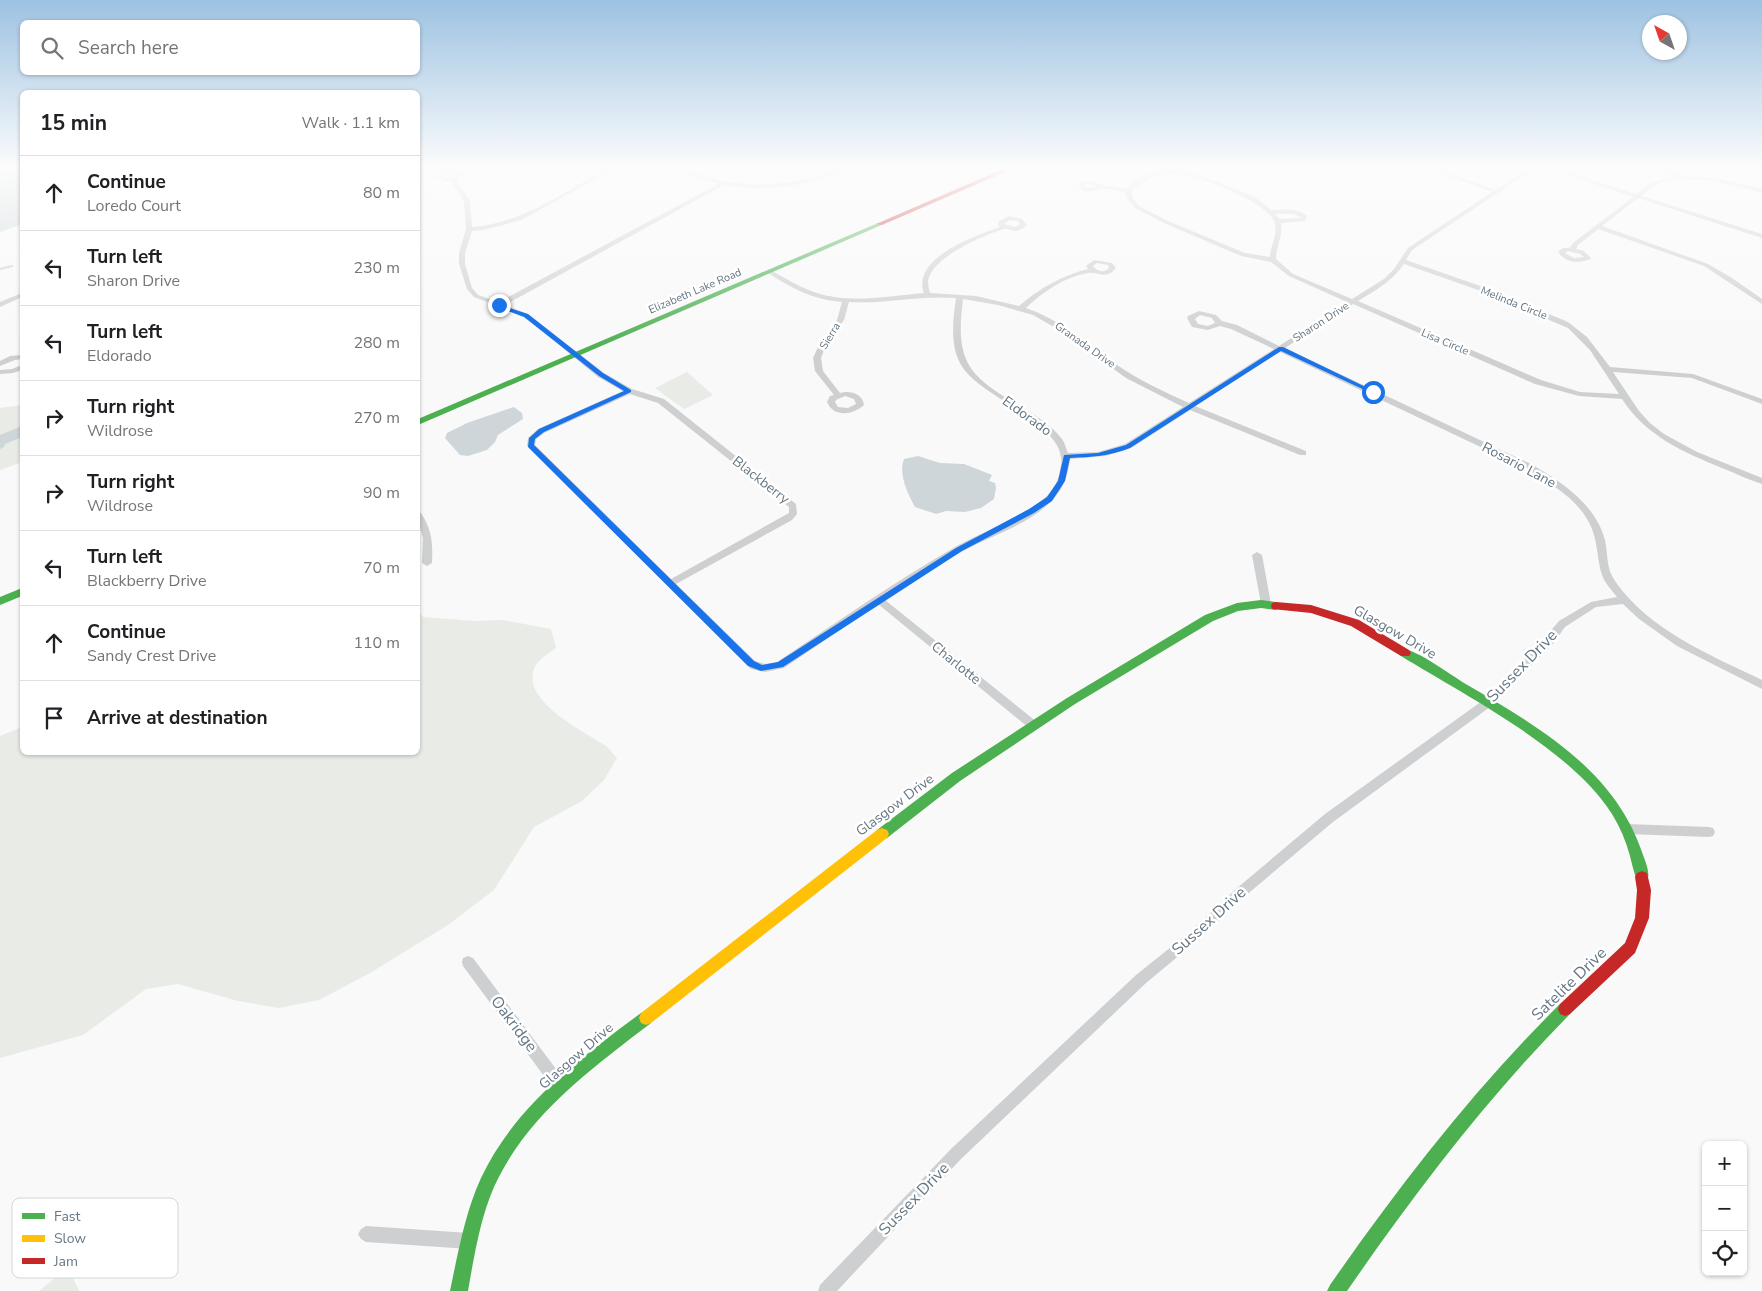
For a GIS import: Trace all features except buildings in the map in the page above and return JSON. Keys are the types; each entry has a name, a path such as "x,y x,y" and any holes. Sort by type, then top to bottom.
{"street":[{"path":"469,229 462,253 462,264 469,288 476,296 526,315 601,375 629,391"},
{"path":"499,305 639,229"},
{"name":"Elizabeth Lake Road","path":"420,421 869,229"},
{"path":"928,296 925,280 930,269 937,261 966,244 999,229"},
{"name":"Lisa Circle","path":"1184,229 1243,255 1273,260 1291,275 1538,382 1579,394 1626,397"},
{"path":"1273,260 1278,229"},
{"name":"Sharon Drive","path":"1067,456 1098,455 1115,452 1191,408 1391,276 1410,249 1440,229"},
{"path":"1573,249 1575,244 1595,229"},
{"path":"1604,229 1706,265 1730,279 1762,302"},
{"path":"1741,229 1762,236"},
{"name":"Melinda Circle","path":"1402,261 1492,293 1573,328 1584,338 1608,369 1626,397"},
{"path":"1021,308 1047,286 1066,277 1091,270"},
{"name":"Granada Drive","path":"770,272 804,291 846,301 928,296 960,297 986,300 1021,308 1040,315 1063,328 1128,375 1191,408 1302,453"},
{"path":"0,305 20,296"},
{"name":"Eldorado","path":"960,297 958,342 959,352 965,366 984,386 1051,430 1067,456"},
{"name":"Sierra","path":"838,395 818,369 818,357 830,333 839,322 845,310 846,301"},
{"name":"Rosario Lane","path":"1219,323 1234,327 1373,392 1530,467 1554,482 1587,511 1596,527 1601,543 1602,561 1610,581 1635,610 1677,641 1762,685"},
{"path":"2,359 20,357"},
{"path":"0,372 12,372 20,368"},
{"path":"1608,369 1693,376 1762,402"},
{"path":"629,391 528,437 531,446 762,673 780,665 959,549 1031,511 1049,499 1061,481 1067,456"},
{"name":"Blackberry","path":"629,391 661,401 790,503 795,510 789,518 671,583"},
{"path":"1626,397 1636,413 1650,427 1667,438 1762,481"},
{"path":"420,518 429,538 428,563"},
{"path":"1257,555 1266,604"},
{"path":"0,601 20,593"},
{"name":"Charlotte","path":"880,600 1033,725"},
{"name":"Sussex Drive","path":"826,1291 956,1154 1142,979 1195,936 1240,893 1329,818 1486,704 1548,642 1562,624 1594,604 1625,600"},
{"name":"Glasgow Drive","path":"459,1291 469,1241 489,1182 516,1138 560,1086 612,1043 956,777 1033,725 1209,618 1237,607 1266,604 1311,609 1355,623 1486,704"},
{"name":"Satelite Drive","path":"1336,1291 1370,1242 1435,1157 1526,1049 1630,948 1642,918 1644,890 1638,857 1627,829 1604,793 1567,757 1523,726 1486,704"},
{"path":"1627,829 1709,832"},
{"name":"Oakridge","path":"468,962 560,1086"},
{"path":"366,1234 469,1241"}],"shaded area":[{"path":"687,372 713,395 684,409 655,388"},
{"path":"20,405 20,463 0,470 0,408"},
{"path":"514,407 522,413 523,419 498,435 495,442 487,450 468,456 460,455 445,438 447,433 467,423"},
{"path":"20,427 20,438 5,444 0,449 0,435"},
{"path":"918,456 940,463 964,464 992,475 989,481 995,483 994,499 981,508 965,512 946,511 936,514 915,507 905,484 902,465 904,459"},
{"path":"420,613 423,617 475,621 502,620 551,629 556,648 544,657 534,669 533,681 537,692 556,714 605,745 617,758 604,780 582,801 534,827 494,890 448,925 370,973 319,1000 279,1008 238,1001 178,984 146,989 83,1035 0,1058 0,736 20,728 20,755 420,755"},
{"path":"55,1278 73,1278 79,1291 39,1291"}],"waterway":[{"path":"0,269 12,266"}],"traffic: fast":[{"path":"420,421 868,229"},
{"path":"0,601 20,593"},
{"path":"882,834 956,777 1071,701 1209,618 1237,607 1261,604 1276,606"},
{"path":"1405,653 1509,716 1559,751 1582,771 1603,792 1623,821 1636,854 1642,877"},
{"path":"1336,1291 1386,1222 1456,1132 1518,1058 1565,1009"},
{"path":"459,1291 470,1237 482,1197 500,1158 516,1134 556,1091 600,1053 646,1018"}],"traffic: slow":[{"path":"646,1018 882,834"}],"traffic: jam":[{"path":"1276,606 1311,609 1355,623 1405,653"},
{"path":"1565,1009 1630,948 1642,918 1644,890 1642,877"}],"route":[{"path":"499,305 526,315 541,325 601,375 629,391 541,431 532,438 531,446 751,664 761,668 780,665 959,549 1031,511 1049,499 1061,481 1067,456 1098,455 1115,452 1128,446 1191,408 1281,349 1373,392"}]}
